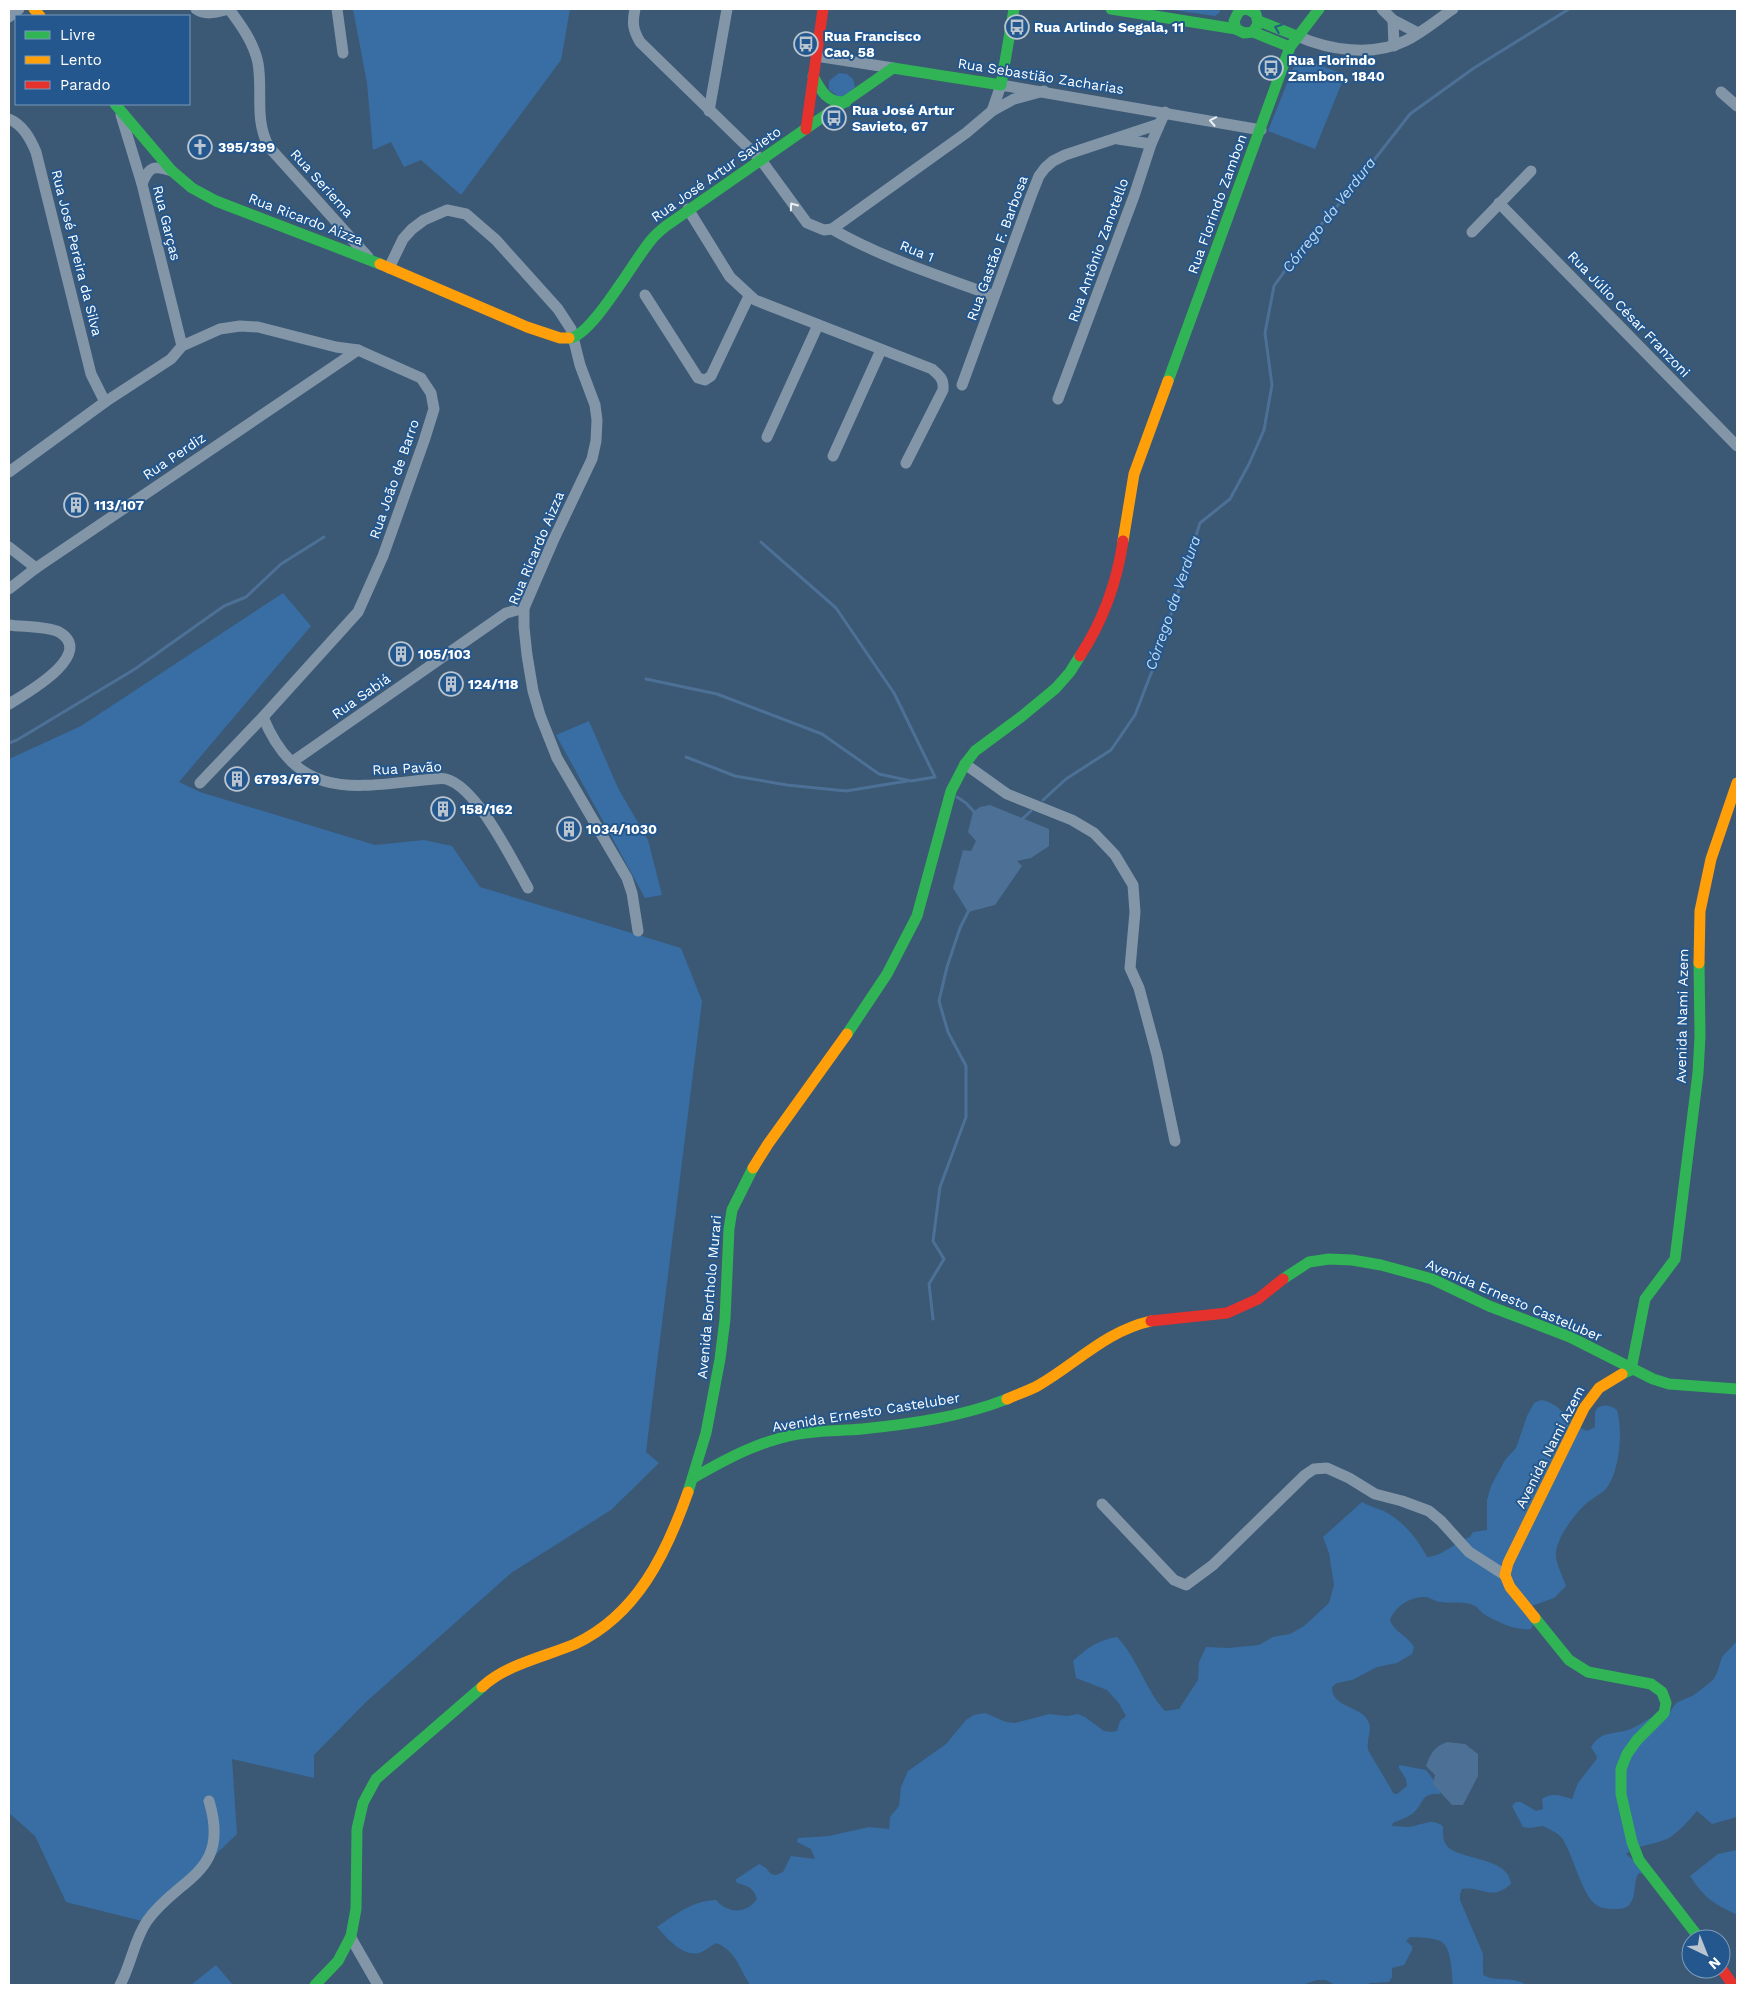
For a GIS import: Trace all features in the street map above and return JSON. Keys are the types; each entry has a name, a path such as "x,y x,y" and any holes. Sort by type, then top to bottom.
{"street":[{"path":"9,18 19,9"},
{"path":"196,9 201,12 212,13 229,9"},
{"name":"Rua Seriema","path":"229,9 245,32 258,63 260,118 263,135 269,146 371,260"},
{"path":"337,9 343,53"},
{"name":"Rua 1","path":"635,9 632,23 634,32 640,42 761,160 807,223 824,230 832,229 876,251 994,296"},
{"path":"709,111 727,9"},
{"path":"806,129 823,9"},
{"path":"992,111 1002,85 1014,9"},
{"path":"1111,9 1236,29 1244,33 1253,32 1290,47 1310,42"},
{"path":"1236,29 1234,18 1242,9 1247,9 1255,12 1259,21 1253,32"},
{"name":"Rua Florindo Zambon","path":"1153,416 1192,318 1290,47 1319,9"},
{"path":"1382,9 1393,20 1418,33"},
{"path":"1259,21 1310,42 1360,50 1381,49 1394,46 1406,40 1453,9"},
{"path":"1393,20 1394,46"},
{"name":"Rua Sebastião Zacharias","path":"816,56 1165,112 1261,130"},
{"name":"Rua José Artur Savieto","path":"578,335 597,318 652,239 666,226 893,68"},
{"path":"813,76 828,100 838,103 846,102"},
{"path":"832,229 966,133 992,111 1014,99 1044,92"},
{"path":"1721,92 1737,106"},
{"name":"Rua Ricardo Aizza","path":"117,106 172,171 192,188 216,201 371,260 527,327 560,338 578,335 580,365 595,405 598,431 592,459 524,608 524,627 527,655 540,715 558,758 628,878 636,912 638,932"},
{"name":"Rua Garças","path":"117,106 142,184 182,346"},
{"name":"Rua Antônio Zanotello","path":"1058,399 1165,112"},
{"name":"Rua José Pereira da Silva","path":"9,119 18,123 30,138 36,152 91,374 106,402"},
{"name":"Rua Gastão F. Barbosa","path":"962,385 1031,196 1039,176 1045,168 1065,155 1159,124"},
{"path":"1118,139 1152,144"},
{"path":"142,184 146,173 153,168 160,167 172,171"},
{"path":"1472,232 1532,171"},
{"name":"Rua Júlio César Franzoni","path":"1499,203 1737,446"},
{"path":"389,268 403,239 424,220 447,210 466,214 496,240 558,309 578,335"},
{"path":"688,210 730,277 749,296 769,307 932,369 940,375 944,381 943,390 906,463"},
{"path":"644,294 698,378 705,380 711,376 749,296"},
{"path":"767,437 818,325"},
{"name":"Rua João de Barro","path":"9,472 106,402 171,360 182,346 220,329 240,326 258,327 336,347 358,350 421,378 430,394 434,409 384,556 358,612 200,783"},
{"name":"Rua Perdiz","path":"9,589 36,568 358,350"},
{"path":"833,456 881,350"},
{"name":"Avenida Bortholo Murari","path":"315,1985 331,1971 351,1938 356,1917 358,1823 361,1806 369,1788 384,1771 486,1683 510,1669 589,1636 621,1613 639,1593 658,1564 677,1522 693,1478 706,1433 717,1380 725,1319 729,1229 732,1210 750,1173 768,1144 862,1014 887,974 917,916 951,791 965,764 987,741 1021,718 1056,688 1070,672 1093,636 1113,588 1118,570 1134,474 1153,416"},
{"path":"9,548 36,568"},
{"name":"Rua Sabiá","path":"292,762 506,612 524,608"},
{"path":"9,625 50,629 59,633 66,640 70,648 68,658 62,666 9,704"},
{"name":"Rua Pavão","path":"263,717 277,744 292,762 310,775 334,785 362,786 434,778 446,779 456,784 467,792 480,807 528,888"},
{"path":"965,764 1007,794 1072,820 1094,833 1115,855 1133,885 1135,912 1130,968 1139,988 1157,1055 1175,1141"},
{"name":"Avenida Nami Azem","path":"1505,1575 1508,1563 1584,1408 1597,1388 1603,1383 1631,1370 1645,1299 1660,1277 1672,1265 1678,1247 1698,1073 1700,1036 1698,970 1700,911 1711,859 1737,783"},
{"name":"Avenida Ernesto Casteluber","path":"693,1478 732,1455 770,1441 798,1434 863,1429 930,1420 988,1406 1038,1386 1092,1348 1128,1327 1150,1321 1228,1313 1258,1299 1292,1272 1309,1262 1329,1259 1352,1260 1381,1265 1432,1279 1489,1306 1570,1337 1631,1370 1669,1384 1737,1389"},
{"path":"1102,1504 1174,1580 1186,1585 1213,1565 1305,1474 1320,1467 1327,1468 1349,1478 1375,1494 1402,1500 1429,1511 1441,1521 1469,1552 1505,1575 1510,1587 1569,1660 1588,1672 1651,1684 1662,1692 1666,1702 1664,1713 1637,1740 1627,1754 1621,1769 1621,1794 1632,1842 1639,1860 1692,1929"},
{"path":"120,1985 136,1942 146,1922 159,1906 202,1868 208,1856 213,1841 214,1818 209,1801"},
{"path":"351,1938 378,1985"}],"shaded area":[{"path":"353,9 570,9 561,60 461,195 421,160 404,167 391,142 373,150 367,83"},
{"path":"1166,9 1221,9 1215,16"},
{"path":"1298,56 1345,75 1315,149 1268,131"},
{"path":"839,73 847,74 853,79 855,87 843,99 829,90 829,81"},
{"path":"283,593 311,626 179,782 200,792 375,845 424,840 452,846 480,887 681,948 702,1001 646,1452 659,1463 611,1510 511,1573 366,1702 314,1755 314,1778 232,1759 237,1834 146,1922 66,1902 35,1836 9,1813 9,759 81,726"},
{"path":"589,721 618,788 648,840 662,895 645,898 556,735"},
{"path":"990,805 1049,829 1049,846 1031,858 1017,861 1022,866 995,905 968,912 953,888 963,850 971,851 976,841 968,832 973,812 980,807"},
{"path":"1541,1400 1555,1405 1575,1424 1587,1431 1595,1427 1597,1408 1607,1406 1614,1408 1617,1410 1619,1419 1620,1441 1614,1475 1604,1491 1578,1512 1558,1543 1556,1557 1566,1586 1554,1598 1529,1607 1533,1625 1531,1629 1519,1629 1500,1623 1484,1614 1475,1606 1467,1603 1439,1602 1426,1597 1409,1600 1396,1610 1390,1620 1395,1628 1414,1647 1412,1654 1397,1663 1377,1667 1352,1680 1337,1683 1332,1687 1333,1694 1337,1699 1366,1717 1370,1726 1368,1750 1394,1794 1397,1794 1407,1786 1406,1779 1399,1765 1426,1770 1441,1789 1440,1794 1426,1797 1412,1814 1393,1823 1392,1826 1408,1827 1430,1822 1438,1823 1443,1826 1444,1841 1449,1848 1494,1864 1503,1869 1508,1875 1511,1884 1504,1889 1492,1893 1462,1889 1460,1900 1483,1954 1483,1975 1494,1979 1515,1980 1526,1985 1453,1985 1449,1952 1442,1942 1431,1938 1410,1937 1406,1941 1412,1946 1412,1950 1404,1965 1392,1968 1392,1977 1389,1982 1370,1983 1367,1985 1335,1985 1326,1980 1317,1980 1302,1985 749,1985 736,1960 723,1946 716,1943 699,1953 687,1952 675,1945 657,1927 685,1909 707,1901 716,1900 731,1910 748,1908 757,1899 750,1888 737,1883 735,1880 759,1864 771,1874 776,1875 783,1872 791,1856 815,1859 811,1849 797,1842 798,1838 829,1836 869,1827 889,1829 890,1817 899,1806 901,1787 908,1771 946,1744 966,1720 974,1715 985,1713 1006,1722 1015,1723 1049,1714 1067,1716 1078,1714 1104,1731 1117,1731 1120,1721 1126,1716 1118,1702 1107,1690 1076,1678 1073,1661 1088,1648 1098,1643 1117,1637 1131,1655 1152,1693 1165,1711 1179,1709 1198,1680 1199,1662 1206,1647 1228,1648 1259,1645 1273,1637 1290,1634 1304,1626 1329,1603 1334,1585 1329,1553 1323,1537 1362,1502 1384,1511 1404,1525 1427,1557 1444,1552 1470,1537 1473,1532 1487,1530 1487,1500 1491,1486 1505,1460 1516,1448 1527,1416 1534,1403"},
{"path":"1737,1641 1737,1817 1712,1824 1697,1811 1681,1829 1669,1838 1630,1851 1626,1854 1652,1876 1639,1873 1633,1898 1628,1906 1621,1909 1611,1909 1597,1905 1586,1892 1562,1838 1543,1826 1523,1827 1512,1806 1516,1802 1521,1802 1536,1811 1543,1809 1542,1799 1546,1797 1557,1795 1572,1799 1578,1783 1596,1760 1597,1757 1591,1747 1600,1737 1633,1728 1652,1718 1667,1716 1676,1703 1694,1695 1713,1680 1722,1657"},
{"path":"1447,1742 1465,1744 1478,1754 1478,1776 1463,1805 1452,1805 1433,1784 1435,1775 1426,1766 1434,1751"},
{"path":"1737,1850 1737,1915 1710,1900 1690,1876 1718,1854"},
{"path":"216,1965 233,1985 191,1985"}],"waterway":[{"name":"Córrego da Verdura","path":"1043,800 1066,779 1111,750 1135,715 1157,658 1200,523 1230,499 1249,464 1264,430 1272,385 1265,333 1274,286 1303,245 1346,196 1410,114 1474,68 1569,9"},
{"path":"9,743 135,669 224,606 246,597 281,564 324,537"},
{"path":"646,679 717,694 822,734 879,774 911,781 935,777 894,693 836,608 761,542"},
{"path":"686,757 735,776 787,785 846,791 907,781"},
{"path":"957,797 966,803 976,814"},
{"name":"Córrego da Verdura","path":"1020,821 1031,811"},
{"path":"933,1319 929,1284 944,1259 933,1241 940,1187 966,1117 966,1066 948,1032 939,1001 947,967 960,928 969,910"}],"traffic: fast":[{"path":"569,338 578,335 589,325 612,296 644,249 662,229 893,68 1001,85 1014,9"},
{"path":"1111,9 1236,29"},
{"path":"1246,9 1239,11 1234,21 1236,29 1244,33 1253,32 1258,24 1256,14 1247,9"},
{"path":"1168,381 1290,47 1319,9"},
{"path":"1259,21 1297,36"},
{"path":"1253,32 1290,47"},
{"path":"813,76 825,95 839,102 846,102"},
{"path":"116,105 172,171 192,188 216,201 380,264"},
{"path":"847,1034 887,974 917,916 951,791 965,764 975,751 1056,688 1070,672 1080,656"},
{"path":"1622,1374 1631,1370 1645,1299 1675,1259 1698,1073 1700,1036 1699,963"},
{"path":"688,1492 706,1433 720,1359 725,1319 729,1229 732,1210 753,1168"},
{"path":"1283,1279 1309,1262 1329,1259 1352,1260 1381,1265 1432,1279 1489,1306 1570,1337 1653,1379 1669,1384 1737,1389"},
{"path":"693,1478 756,1446 784,1437 814,1432 862,1429 917,1422 972,1411 1007,1399"},
{"path":"1535,1618 1569,1660 1588,1672 1651,1684 1662,1692 1666,1703 1664,1713 1637,1740 1627,1754 1621,1769 1621,1794 1632,1842 1639,1860 1692,1929"},
{"path":"315,1985 338,1961 351,1936 356,1909 357,1829 363,1803 376,1779 482,1687"}],"traffic: slow":[{"path":"34,9 39,15"},
{"path":"380,264 527,327 560,338 569,338"},
{"path":"1123,541 1134,474 1168,381"},
{"path":"1699,963 1700,911 1711,859 1737,783"},
{"path":"753,1168 768,1144 847,1034"},
{"path":"1007,1399 1039,1385 1092,1348 1120,1332 1151,1321"},
{"path":"1535,1618 1510,1587 1505,1575 1508,1563 1584,1408 1599,1388 1622,1374"},
{"path":"482,1687 503,1672 575,1644 597,1632 616,1617 632,1600 659,1560 688,1492"}],"traffic: jam":[{"path":"806,129 823,9"},
{"path":"1080,656 1096,629 1108,601 1123,541"},
{"path":"1151,1321 1227,1313 1258,1299 1283,1279"},
{"path":"1729,1979 1733,1985"}],"place":[{"name":"Rua Arlindo Segala, 11","path":"1017,27"},
{"name":"Rua Francisco Cao, 58","path":"806,44"},
{"name":"Rua Florindo Zambon, 1840","path":"1271,68"},
{"name":"Rua José Artur Savieto, 67","path":"834,118"},
{"name":"395/399","path":"200,147"},
{"name":"113/107","path":"76,505"},
{"name":"105/103","path":"401,654"},
{"name":"124/118","path":"451,684"},
{"name":"6793/679","path":"237,779"},
{"name":"158/162","path":"443,809"},
{"name":"1034/1030","path":"569,829"}]}
